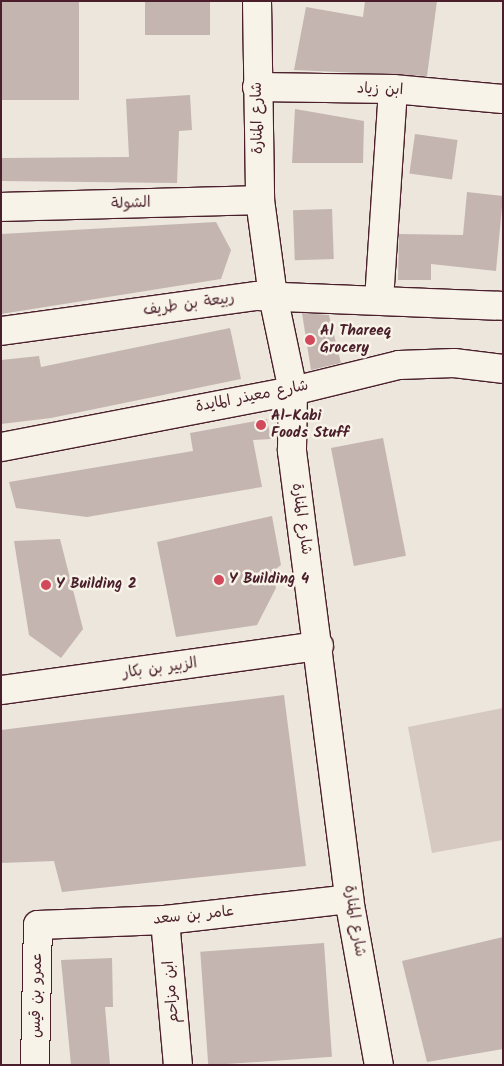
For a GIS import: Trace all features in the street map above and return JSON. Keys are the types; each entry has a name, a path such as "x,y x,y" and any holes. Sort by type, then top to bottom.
{"street":[{"name":"شارع المنارة","path":"257,1 260,200 274,296 293,391 292,451 319,646 349,899 379,1065"},
{"name":"ابن زياد","path":"257,87 394,89 503,99"},
{"path":"379,300 394,89"},
{"name":"الشولة","path":"1,208 260,200"},
{"name":"ربيعة بن طريف","path":"1,331 274,296 503,306"},
{"name":"شارع معيذر المايدة","path":"1,447 293,391 399,364 454,363 503,369"},
{"name":"الزبير بن بكار","path":"2,682 319,646"},
{"name":"عامر بن سعد","path":"38,925 165,920 349,899"},
{"name":"ابن مزاحم","path":"165,920 178,1065"},
{"name":"عمرو بن قيس","path":"35,1065 38,925"}],"shaded area":[{"path":"503,708 503,840 432,853 408,727"}],"building":[{"path":"1,1 79,1 79,100 1,100"},
{"path":"145,1 210,1 210,35 145,35"},
{"path":"365,1 437,1 427,76 294,70 306,7 363,17"},
{"path":"190,95 192,130 179,131 177,183 1,181 1,158 129,157 126,99"},
{"path":"295,109 364,121 363,163 292,163"},
{"path":"415,134 458,140 452,180 409,174"},
{"path":"467,192 503,196 496,271 431,264 431,280 398,280 399,234 463,235"},
{"path":"332,209 334,259 295,260 293,210"},
{"path":"216,222 231,250 221,279 1,314 1,234"},
{"path":"302,313 329,315 341,363 311,370"},
{"path":"230,328 241,379 51,418 1,424 1,360 39,356 41,367"},
{"path":"267,419 271,439 253,440 262,487 87,517 16,508 9,482 193,451 190,433"},
{"path":"383,438 406,556 354,566 331,448"},
{"name":"Y Building 4","path":"272,516 281,565 272,572 276,588 257,625 176,637 157,542"},
{"name":"Y Building 2","path":"60,539 83,629 61,658 29,635 14,541"},
{"path":"284,695 306,866 62,892 54,861 1,863 1,730"},
{"path":"503,937 503,1049 427,1062 402,961"},
{"path":"324,943 332,1057 208,1065 200,952"},
{"path":"112,958 113,1007 105,1007 110,1065 71,1065 61,960"}],"place":[{"name":"Al Thareeq Grocery","path":"310,340"},
{"name":"Al-Kabi Foods Stuff","path":"261,425"},
{"name":"Y Building 4","path":"219,580"},
{"name":"Y Building 2","path":"46,585"}]}
